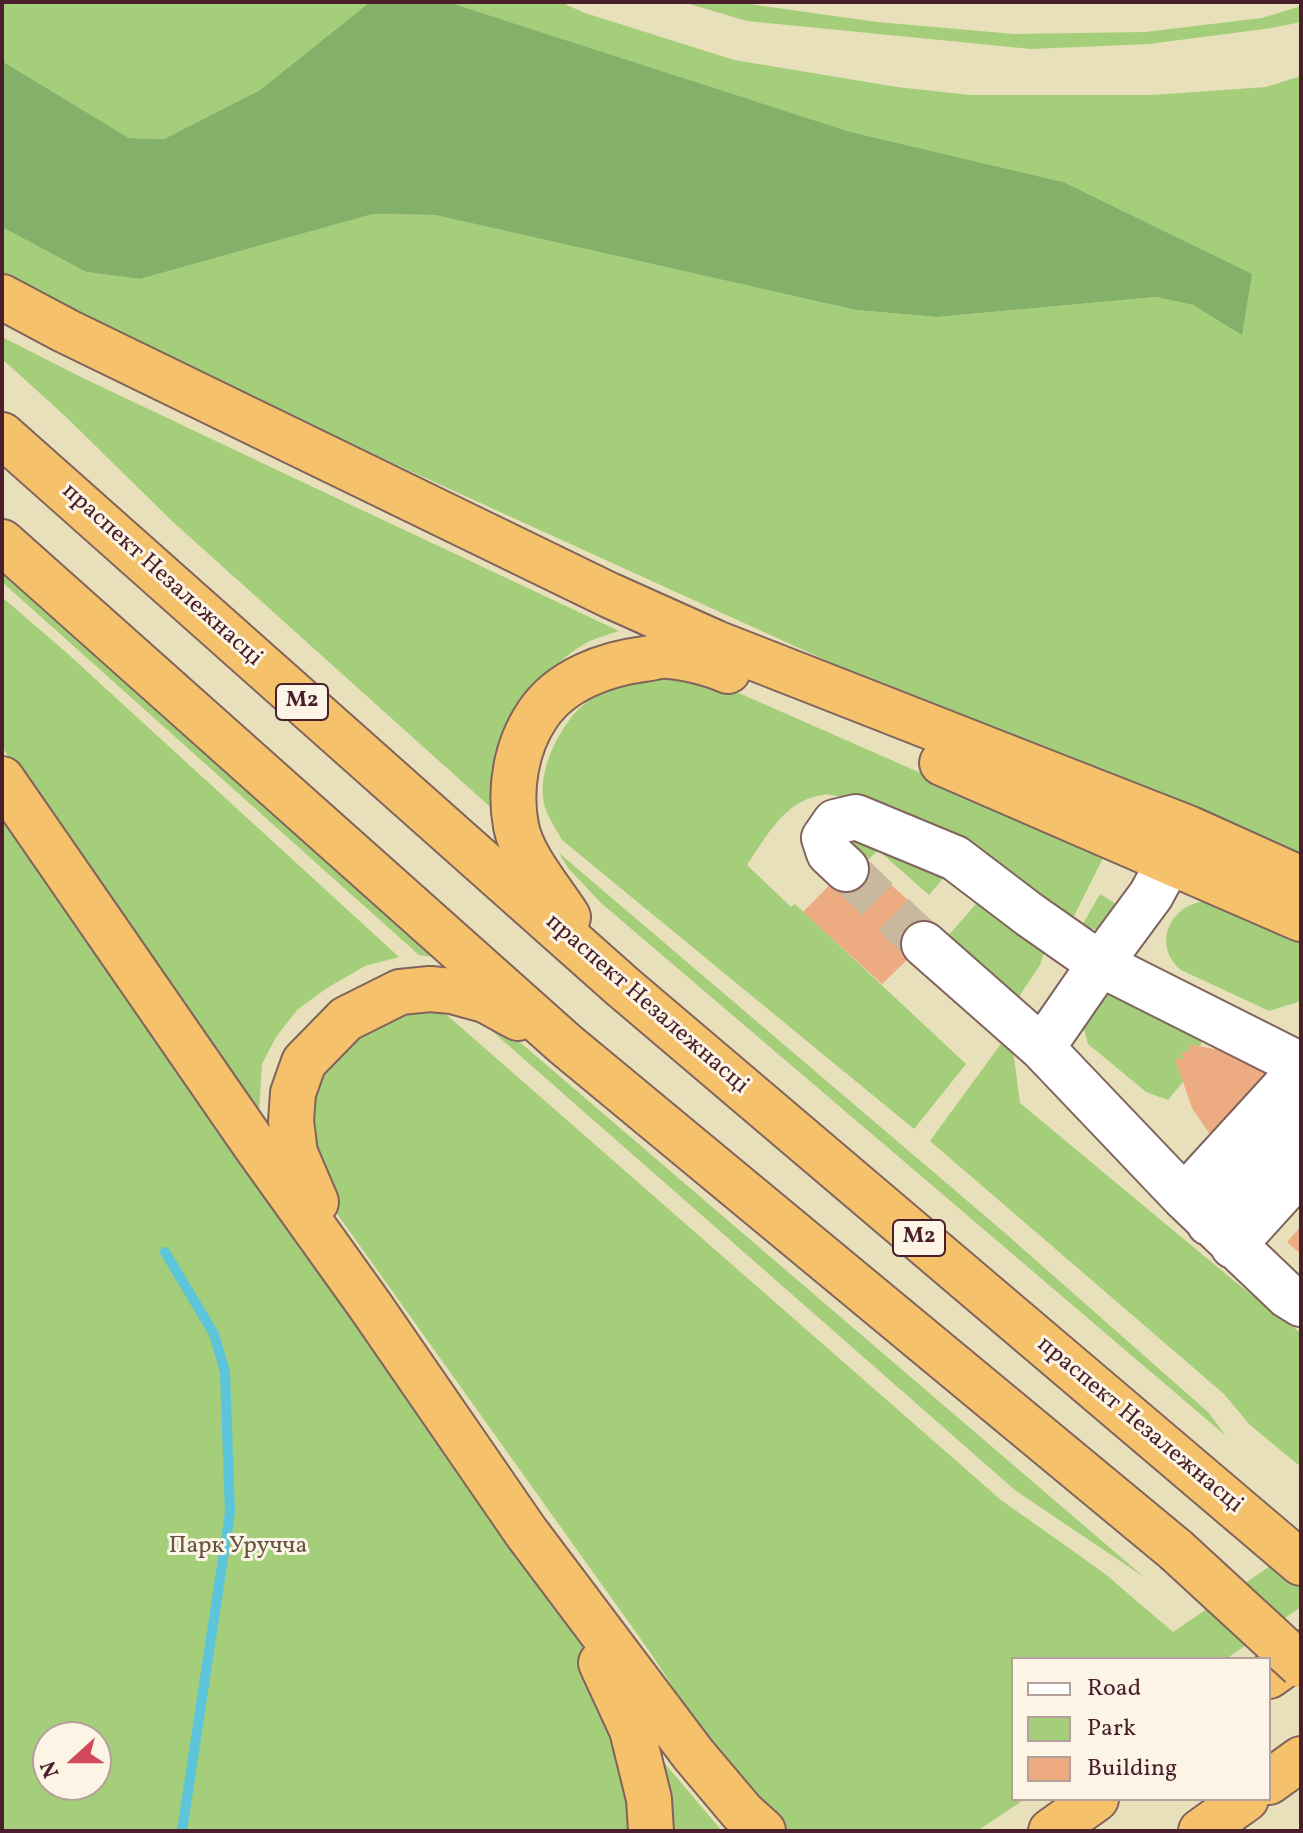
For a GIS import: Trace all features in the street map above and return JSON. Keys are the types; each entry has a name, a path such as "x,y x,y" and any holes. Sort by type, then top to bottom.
{"highway":[{"path":"2,297 609,595 1179,844 1301,919"},
{"name":"праспект Незалежнасці","path":"2,435 603,969 1301,1563"},
{"path":"2,542 565,1044 1176,1550 1301,1665"},
{"path":"603,969 524,850 516,827 516,765 538,714 557,694 583,676 609,665 633,660 667,656 716,666 1179,844 1301,879"},
{"path":"2,779 526,1532 693,1754 742,1812 763,1831"},
{"path":"371,1307 314,1198 295,1153 291,1121 293,1093 304,1062 346,1019 400,992 430,989 485,1000 565,1044"},
{"path":"526,1532 592,1642 632,1730 649,1799 651,1831"},
{"path":"1271,1675 1301,1653"},
{"path":"1271,1781 1301,1759"},
{"path":"1051,1830 1093,1801"},
{"path":"1201,1831 1243,1801"}],"lane":[{"path":"846,869 829,853 824,838 835,822 856,817 955,858 1100,964 1301,1067 1209,1222"},
{"path":"1042,1048 1151,895 1179,844"},
{"path":"924,944 1042,1048 1209,1222 1288,1296 1301,1304"},
{"path":"1209,1222 1301,1120"},
{"path":"1209,1222 1301,1171"}],"green space":[{"path":"2,2 370,2 260,90 164,139 129,138 2,61"},
{"path":"370,2 448,2 851,132 1063,182 1252,274 1242,335 1193,305 1156,297 937,317 856,310 435,215 373,214 140,279 86,272 2,227 2,61 129,138 164,139 260,90"},
{"path":"448,2 560,2 585,13 734,60 897,87 970,95 1152,95 1266,87 1301,76 1301,863 1034,755 85,323 2,280 2,227 86,272 140,279 373,214 435,215 856,310 937,317 1156,297 1193,305 1242,334 1063,182 851,132"},
{"path":"683,2 735,2 877,22 1014,34 1145,32 1262,18 1301,6 1301,22 1149,44 1031,49 747,21"},
{"path":"2,337 619,631 580,646 543,677 512,712 499,756 497,813 173,522 2,359"},
{"path":"2,569 439,958 419,955 2,582"},
{"path":"2,597 399,957 365,966 297,1010 276,1037 262,1064 258,1129 2,747"},
{"path":"650,675 716,683 1105,854 1070,924 853,801 838,796 822,795 797,804 778,821 762,843 747,865 791,907 795,904 966,1064 914,1129 562,840 546,811 543,795 545,770 560,734 584,704 608,688"},
{"name":"Парк Уручча","path":"2,800 425,1406 579,1640 604,1690 636,1831 2,1831"},
{"path":"854,837 949,871 929,895 878,850 865,863 851,849 850,842"},
{"path":"559,853 1005,1233 1208,1412 1226,1436 601,903 568,868"},
{"path":"1100,894 1121,907 1106,926 1096,929 1081,927"},
{"path":"982,897 1045,950 1040,965 1016,1001 947,937"},
{"path":"1205,901 1301,939 1301,1001 1269,1011 1181,970 1167,950 1169,928 1182,910"},
{"path":"1108,991 1201,1033 1196,1062 1168,1100 1146,1092 1088,1044 1083,1026"},
{"path":"432,1002 1001,1500 1104,1573 1173,1632 1301,1545 1301,1607 1229,1657 1011,1657 1011,1801 1022,1801 977,1831 789,1831 772,1818 717,1754 650,1652 330,1204 311,1166 311,1081 337,1040"},
{"path":"460,1003 487,1014 1144,1577 1016,1491"},
{"path":"1003,1041 1013,1050 1020,1103 1301,1333 1301,1467 1250,1425 1224,1394 930,1141"},
{"path":"661,1759 722,1831 673,1831"}],"building":[{"path":"858,856 940,928 882,984 803,912"},
{"path":"1188,1044 1239,1054 1301,1087 1301,1206 1293,1214 1219,1148 1192,1108 1175,1059 1183,1059 1182,1052 1190,1051"},
{"path":"1301,1226 1301,1254 1287,1242"}],"waterway":[{"path":"165,1252 214,1334 225,1372 230,1512 182,1831"}],"tunnel":[{"path":"846,869 924,944"}]}
